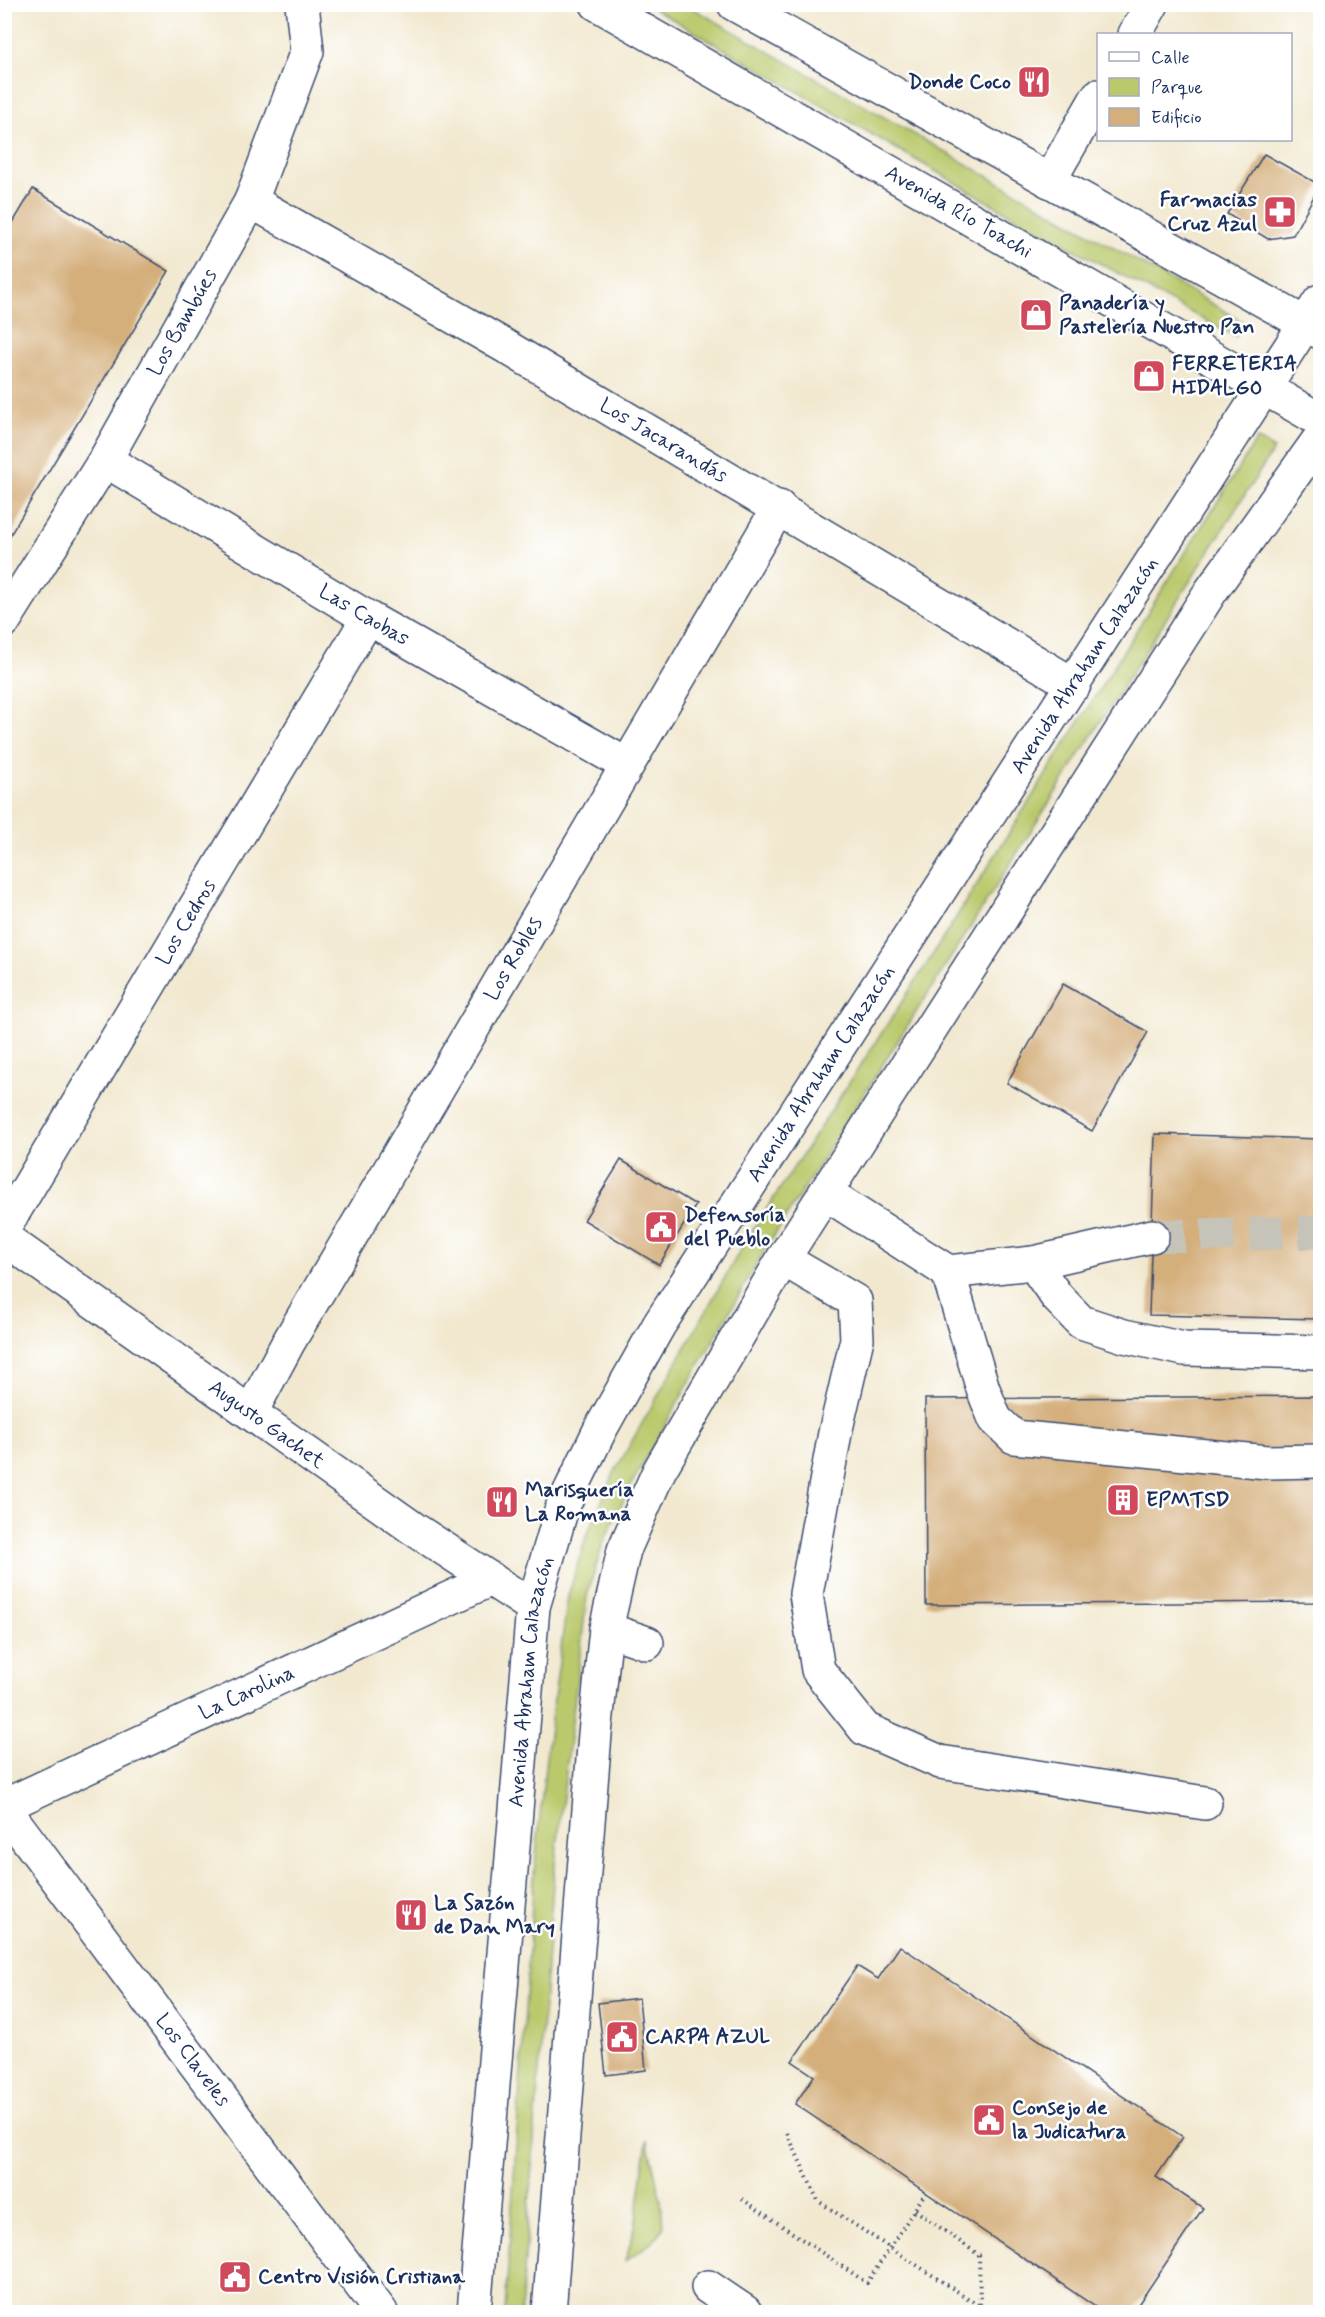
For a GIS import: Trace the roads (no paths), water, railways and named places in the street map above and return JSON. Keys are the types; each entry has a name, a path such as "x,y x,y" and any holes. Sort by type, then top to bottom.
{"street":[{"name":"Los Bambúes","path":"4,621 105,460 251,201 307,51 302,4"},
{"name":"Avenida Río Toachi","path":"597,4 1320,420"},
{"path":"734,4 1049,181 1316,319"},
{"path":"1136,33 1152,4"},
{"path":"1049,181 1097,98"},
{"name":"Los Jacarandás","path":"251,201 503,345 1074,685"},
{"name":"Avenida Abraham Calazacón","path":"474,2313 533,1607 562,1508 600,1430 659,1325 1264,388 1316,319"},
{"path":"549,2313 592,1767 606,1629 624,1550 659,1471 783,1259 1211,591 1320,438"},
{"name":"Las Caobas","path":"105,460 368,618 627,765"},
{"name":"Los Robles","path":"251,1412 300,1322 778,507"},
{"name":"Los Cedros","path":"4,1228 368,618"},
{"path":"825,1193 948,1272 1034,1263 1152,1236"},
{"name":"Augusto Gachet","path":"4,1238 414,1529 533,1607"},
{"path":"783,1259 855,1300 857,1339 835,1433 806,1594 818,1670 865,1729 940,1762 1205,1803"},
{"path":"1034,1263 1057,1298 1081,1322 1124,1336 1184,1349 1320,1352"},
{"path":"948,1272 983,1389 995,1419 1014,1437 1267,1462 1320,1461"},
{"name":"La Carolina","path":"4,1807 491,1579"},
{"path":"606,1629 647,1643"},
{"name":"Los Claveles","path":"4,1807 381,2313"},
{"path":"708,2287 746,2313"}],"tunnel":[{"path":"1152,1236 1320,1232"}],"place":[{"name":"Donde Coco","path":"1034,82"},
{"name":"Farmacias Cruz Azul","path":"1280,212"},
{"name":"Panadería y Pastelería Nuestro Pan","path":"1036,315"},
{"name":"FERRETERIA HIDALGO","path":"1149,376"},
{"name":"Defensoría del Pueblo","path":"661,1227"},
{"name":"EPMTSD","path":"1123,1500"},
{"name":"Marisquería La Romana","path":"502,1502"},
{"name":"La Sazón de Dan Mary","path":"411,1915"},
{"name":"CARPA AZUL","path":"622,2037"},
{"name":"Consejo de la Judicatura","path":"989,2120"},
{"name":"Centro Visión Cristiana","path":"235,2277"}]}
